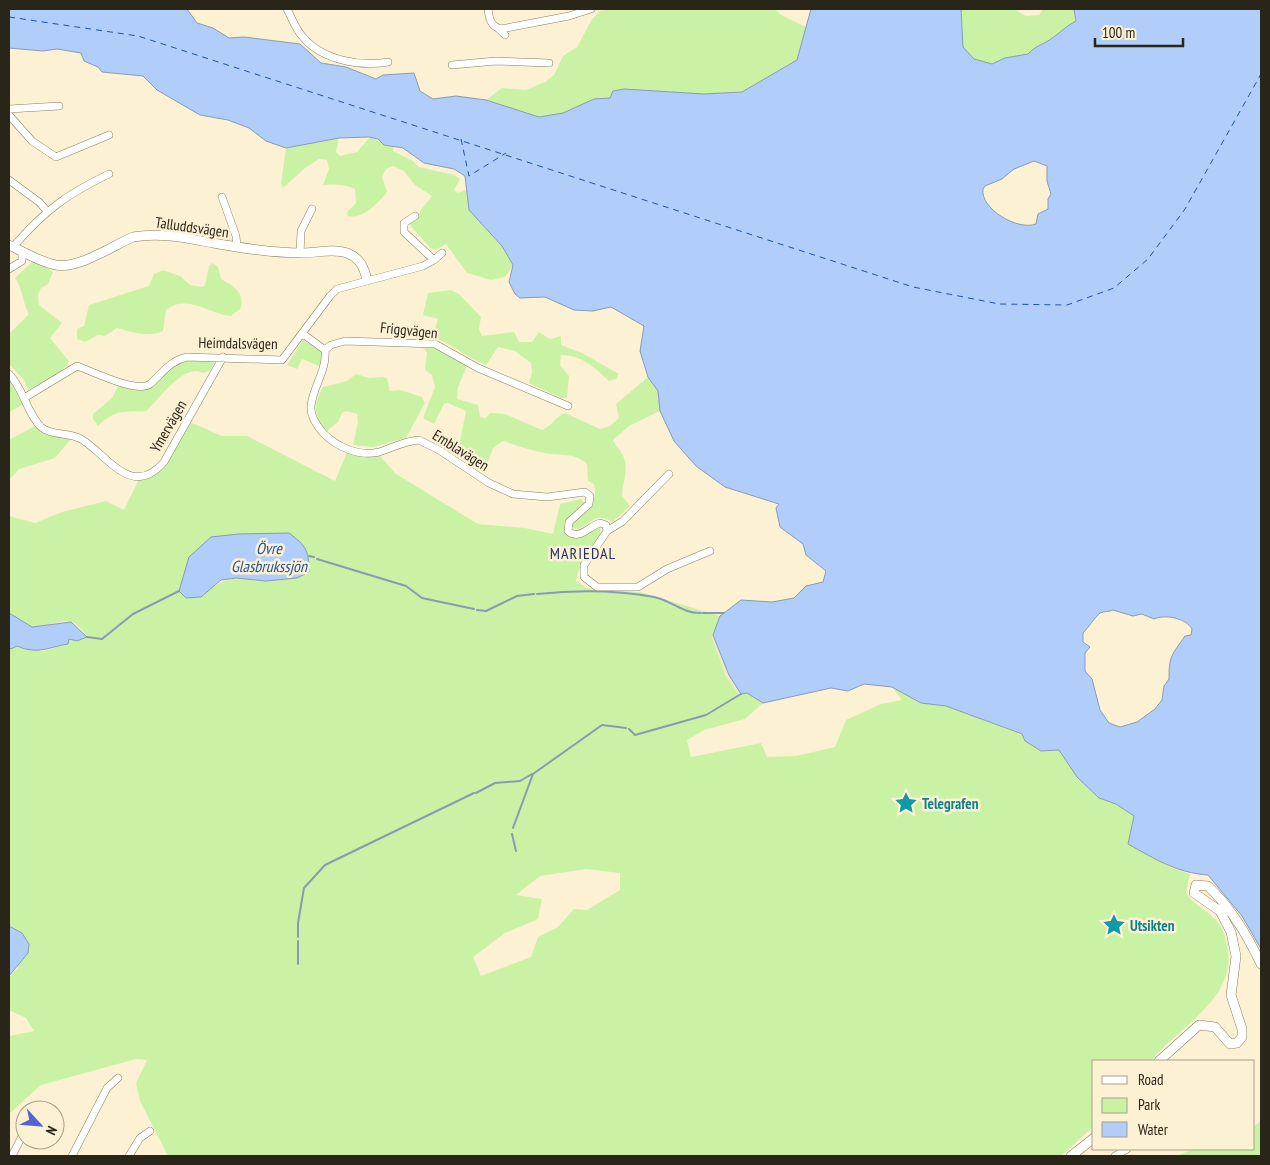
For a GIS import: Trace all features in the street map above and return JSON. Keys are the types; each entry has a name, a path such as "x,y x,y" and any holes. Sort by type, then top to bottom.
{"street":[{"path":"287,9 302,37 329,55 339,60 375,64 388,62"},
{"path":"488,9 490,20 505,35"},
{"path":"498,28 557,18 591,9"},
{"path":"452,65 496,61 549,64"},
{"path":"9,108 59,106"},
{"path":"9,115 29,138 56,157 109,135"},
{"path":"11,246 47,211 70,194 109,174"},
{"path":"9,180 39,202 47,211"},
{"path":"222,198 236,236 237,247"},
{"path":"300,253 301,231 312,209"},
{"path":"414,216 404,223 403,230 434,260"},
{"name":"Talluddsvägen","path":"11,246 54,264 66,266 81,262 140,235 172,236 237,247 300,253 340,251 349,254 363,266 367,280"},
{"path":"9,269 22,261 22,252"},
{"name":"Heimdalsvägen","path":"24,398 77,366 139,388 149,384 169,365 180,358 223,356 282,360 333,292 367,280 423,266 442,253"},
{"path":"303,334 325,350"},
{"name":"Friggvägen","path":"325,350 331,344 344,340 431,343 444,348 478,368 568,406"},
{"name":"Emblavägen","path":"325,350 326,360 311,406 315,422 320,430 337,444 359,453 368,453 419,440 439,450 489,483 513,494 541,498 587,493 590,496 589,504 569,522 568,531 573,535 578,535 600,523 606,526 607,531"},
{"name":"Ymervägen","path":"9,374 34,418 42,428 76,437 116,469 131,475 143,475 153,471 164,462 223,356"},
{"path":"668,474 623,521 607,531 586,560 582,571 586,580 597,587 630,588 642,586 667,569 710,551"},
{"path":"1160,1060 1199,1025 1215,1027 1230,1044 1237,1042 1242,1037 1242,1030 1231,995 1236,956 1231,932 1220,912 1194,893 1196,885 1208,886 1229,909 1240,923 1261,964"},
{"path":"72,1156 107,1088 118,1078"},
{"path":"129,1156 140,1138 150,1131"},
{"path":"1071,1156 1092,1140"}],"green space":[{"path":"614,9 775,9 781,15 806,27 797,60 742,92 704,94 624,89 610,98 594,99 563,113 539,117 486,100 502,88 526,90 545,82 554,75 563,56 577,47 592,19 600,11"},
{"path":"961,9 1014,9 1026,16 1039,15 1043,9 1074,9 1076,21 1028,54 1005,58 992,64 974,59 963,47"},
{"path":"370,137 393,146 393,151 413,161 419,167 454,175 460,179 454,190 458,193 466,190 469,210 502,246 513,265 505,277 491,280 467,273 446,244 435,250 430,248 410,225 411,220 419,216 420,211 432,196 415,185 404,171 393,166 386,169 382,177 387,192 369,210 353,217 348,216 347,212 356,203 355,189 339,185 323,185 329,169 327,160 319,159 305,168 283,188 281,183 286,148 339,138 336,152 340,156 357,152"},
{"path":"36,261 53,272 48,284 40,289 38,295 39,305 62,323 50,338 69,361 57,374 28,390 24,380 9,364 9,334 29,314 15,278 31,263"},
{"path":"212,263 218,267 221,279 237,290 241,297 241,308 231,316 182,303 166,310 163,331 152,334 140,334 117,328 105,336 98,335 85,342 77,339 77,329 84,326 89,305 149,286 154,274 163,270 180,276 190,285 202,287 205,285 209,266"},
{"path":"451,290 459,294 481,317 479,329 482,336 514,332 519,342 532,342 539,332 550,339 561,336 561,345 582,353 619,374 616,379 609,381 582,360 561,355 560,365 569,376 567,398 561,398 529,383 532,372 531,363 515,351 498,347 486,365 479,362 433,337 438,319 423,315 428,293"},
{"path":"303,340 321,351 322,367 302,359 297,369 287,365"},
{"path":"431,347 445,352 467,366 458,387 457,399 478,405 480,417 486,418 490,413 505,414 542,430 565,413 600,429 610,426 619,418 616,404 648,377 658,391 660,411 629,426 613,440 625,463 626,473 622,496 630,506 612,522 596,518 581,528 575,529 571,522 589,506 595,491 594,484 588,481 587,464 581,460 571,456 534,451 503,441 493,448 488,462 482,465 463,460 453,451 460,441 466,411 448,403 444,404 434,424 423,418 435,387 432,375 425,370 427,352 423,349"},
{"path":"188,360 208,360 214,362 211,370 203,373 195,371 187,373 180,378 146,411 120,412 98,426 93,419 93,414 112,398 119,384 143,389 152,384 171,367"},
{"path":"356,374 369,378 383,377 387,379 390,391 400,390 422,397 425,403 406,438 373,447 353,445 358,422 357,414 346,411 342,413 338,422 327,431 322,426 317,415 316,404 323,387 347,381"},
{"path":"9,379 24,404 9,412"},
{"path":"190,422 222,436 247,436 335,481 347,452 363,457 380,456 396,474 478,524 525,528 553,534 560,504 581,499 585,503 565,521 564,527 569,537 575,539 599,526 601,532 579,569 576,581 587,588 640,592 720,616 712,638 726,676 739,695 747,693 763,703 745,719 704,730 687,740 691,757 761,743 767,757 796,756 835,747 846,720 881,704 902,700 892,687 922,703 946,706 1022,735 1041,751 1059,750 1077,777 1099,798 1116,804 1134,816 1169,867 1190,874 1186,892 1188,896 1216,920 1224,934 1227,945 1228,964 1224,981 1216,996 1204,1010 1152,1060 1092,1060 1092,1128 1061,1156 168,1156 140,1101 136,1083 147,1060 136,1059 41,1085 24,1100 15,1100 15,1109 9,1114 9,1036 34,1031 26,1018 9,1010 9,976 18,968 11,926 9,926 9,647 11,649 17,646 43,651 68,644 68,639 77,641 85,638 86,634 75,623 66,621 32,627 9,613 9,516 35,523 62,512 106,501 124,510 138,481 162,470","holes":["270,535 256,581 226,580 201,597","586,869 620,873 620,890 587,910 574,909 558,927 538,937 531,957 481,976 473,957 505,933 538,919 542,899 516,895 540,876"]},
{"path":"35,426 42,433 71,439 55,458 19,469 9,480 9,440"},
{"path":"1261,1121 1261,1156 1177,1156 1191,1150 1255,1150 1255,1125"}],"sand":[{"path":"713,635 729,675 741,694 739,695 726,676 712,638"}],"water":[{"path":"9,9 187,9 197,23 213,28 229,38 244,37 300,44 321,63 346,67 376,79 383,75 414,73 420,91 433,99 456,96 486,100 539,117 563,113 594,99 610,98 613,91 624,89 704,94 742,92 797,60 811,9 961,9 963,47 974,59 992,64 1005,58 1028,54 1051,39 1076,21 1074,9 1261,9 1261,949 1242,916 1208,875 1176,868 1128,844 1134,816 1116,804 1099,798 1077,777 1059,750 1041,751 1025,741 1022,734 946,706 921,703 892,687 864,684 848,691 831,688 763,703 747,693 741,694 729,675 713,635 720,616 741,600 772,602 794,598 806,586 823,582 826,571 806,555 803,544 780,527 776,508 779,504 725,487 696,466 674,441 660,411 658,391 648,377 640,351 644,326 611,307 593,311 574,310 545,297 520,298 515,294 509,282 513,265 502,246 469,210 465,176 454,169 424,163 403,148 384,145 378,139 369,137 339,138 286,148 266,141 249,128 228,120 200,115 157,90 143,76 102,72 98,67 84,61 81,53 57,49 43,51 9,48","holes":["1034,161 1047,166 1047,181 1051,194 1048,199 1048,209 1038,214 1036,224 1020,224 1002,217 994,211 987,204 983,189 985,186 1002,179 1014,169","1113,610 1133,616 1142,614 1154,619 1164,617 1175,618 1185,622 1192,629 1191,635 1185,636 1172,656 1169,679 1164,686 1162,700 1155,709 1137,722 1120,727 1109,723 1100,710 1092,679 1085,671 1085,653 1090,647 1083,642 1083,633 1098,615 1102,612"]},
{"name":"Övre Glasbrukssjön","path":"289,533 303,545 307,553 309,572 297,578 266,581 236,578 221,580 201,597 186,598 179,591 189,557 211,537 239,534"},
{"path":"9,613 32,627 71,622 87,637 77,641 69,639 68,644 43,650 24,649 17,646 11,649 9,647"},
{"path":"9,926 22,933 29,944 28,953 9,976"}],"waterway":[{"path":"309,556 314,557"},
{"path":"317,559 406,586 422,598 474,609"},
{"path":"87,637 102,639 133,614 179,591"},
{"path":"537,594 581,591 625,593 654,597 683,609 701,613"},
{"path":"477,610 486,611 517,596 534,594"},
{"path":"703,613 724,613"},
{"path":"629,729 635,735 706,715 741,694"},
{"path":"513,828 533,774 602,725 626,728"},
{"path":"476,793 495,783 520,781 532,774"},
{"path":"298,937 298,923 304,888 325,865 474,793"},
{"path":"512,834 516,851"},
{"path":"298,941 298,964"}],"ferry route":[{"path":"9,17 138,36 913,287 999,304 1067,305 1114,288 1148,259 1185,209 1261,74"},
{"path":"461,139 469,176 506,153"}],"place":[{"name":"Telegrafen","path":"906,803"},
{"name":"Utsikten","path":"1114,925"}],"district":[{"name":"MARIEDAL","path":"583,553"}]}
